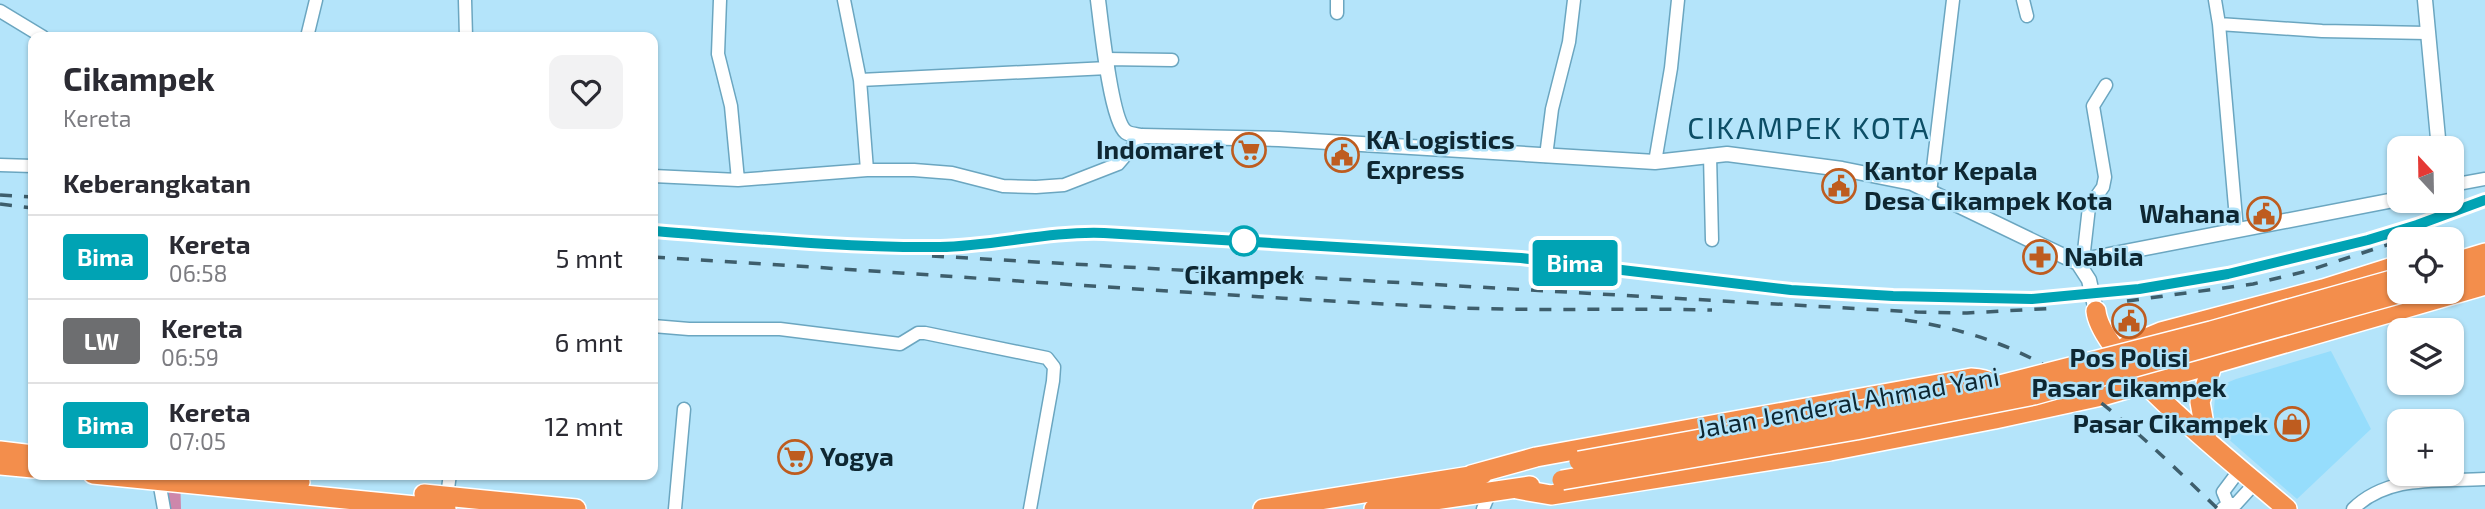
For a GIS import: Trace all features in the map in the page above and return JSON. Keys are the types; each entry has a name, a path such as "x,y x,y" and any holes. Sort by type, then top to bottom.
{"highway":[{"path":"2464,246 2485,240"},
{"path":"2464,259 2485,253"},
{"path":"2096,311 2103,314 2111,327 2126,335 2161,332 2323,289 2387,269"},
{"path":"2464,275 2485,269"},
{"path":"1263,509 1471,475 1579,461 2000,385 2211,331 2387,281"},
{"path":"1517,489 1551,495 1830,451 2097,398 2485,285"},
{"name":"Jalan Jenderal Ahmad Yani","path":"1374,509 1487,501 1517,489 1562,480 1856,430 2034,395 2387,297"},
{"path":"2096,311 2102,332 2144,384 2287,509"},
{"path":"2193,324 2209,332 2216,351 2200,402 2207,441"},
{"path":"2117,351 2161,332"},
{"path":"1471,475 1536,457 1971,378 1987,378 1994,384 2001,399 1994,419"},
{"path":"0,451 28,454"},
{"path":"0,465 28,468"},
{"path":"150,480 358,505 447,502"},
{"path":"272,480 447,502 576,509"}],"street":[{"path":"308,32 316,0"},
{"path":"465,0 466,32"},
{"path":"720,0 718,54 731,106 738,180"},
{"path":"845,0 860,80 867,170"},
{"path":"1098,0 1114,107 1122,128 1128,134 1279,139 1655,162 1727,154 1842,169 1912,183 2081,261 2387,201"},
{"path":"1546,156 1552,108 1569,42 1574,0"},
{"path":"1655,162 1671,68 1678,0"},
{"path":"1930,193 1953,0"},
{"path":"2023,0 2027,16"},
{"path":"2215,0 2238,230"},
{"path":"2425,0 2438,136"},
{"path":"0,11 35,32"},
{"path":"2219,24 2427,33"},
{"path":"860,80 1172,60"},
{"path":"2096,311 2089,280 2081,261 2090,207 2103,187 2105,177 2093,106 2106,85"},
{"path":"658,176 738,180 867,170 914,170 952,173 1003,186 1064,185 1118,164 1142,136"},
{"path":"1710,155 1712,240"},
{"path":"0,165 28,166"},
{"path":"2464,183 2485,179"},
{"path":"658,326 780,329 900,344 918,333 925,333 1047,359 1054,367 1053,381 1030,509"},
{"path":"675,509 684,409"},
{"path":"2241,468 2223,492 2225,507 2236,504 2256,482"},
{"path":"2353,509 2378,490 2393,485 2414,481 2485,479"},
{"path":"447,502 449,480"},
{"path":"160,481 164,509"}],"shaded area":[{"name":"Pasar Cikampek","path":"2331,351 2371,429 2297,499 2218,430 2213,419 2215,398 2217,391 2224,384 2236,379"}],"waterway":[{"path":"174,480 175,509"}],"railway":[{"path":"0,195 28,197"},
{"path":"658,231 905,247 961,246 1062,234 1104,233 1521,258 1791,291 1974,299 2052,299 2184,283 2301,258 2417,225 2485,200"},
{"path":"0,204 28,207"},
{"path":"2127,301 2253,284 2307,271 2387,245"},
{"path":"932,256 1917,312 1967,313 2058,308"},
{"path":"658,257 1462,308 1712,310"},
{"path":"1905,320 1956,330 2001,345 2041,363 2113,412 2218,509"}],"train":[{"name":"Bima","path":"658,231 940,247 1080,232 1104,233 1521,258 1791,290 1975,299 2052,299 2184,283 2301,258 2417,225 2485,200"}],"place":[{"name":"Indomaret","path":"1249,150"},
{"name":"KA Logistics Express","path":"1342,155"},
{"name":"Kantor Kepala Desa Cikampek Kota","path":"1839,186"},
{"name":"Wahana","path":"2264,214"},
{"name":"Cikampek","path":"1244,241"},
{"name":"Nabila","path":"2040,257"},
{"name":"Pos Polisi Pasar Cikampek","path":"2129,321"},
{"name":"Pasar Cikampek","path":"2292,424"},
{"name":"Yogya","path":"795,457"}],"district":[{"name":"CIKAMPEK KOTA","path":"1809,129"}]}
